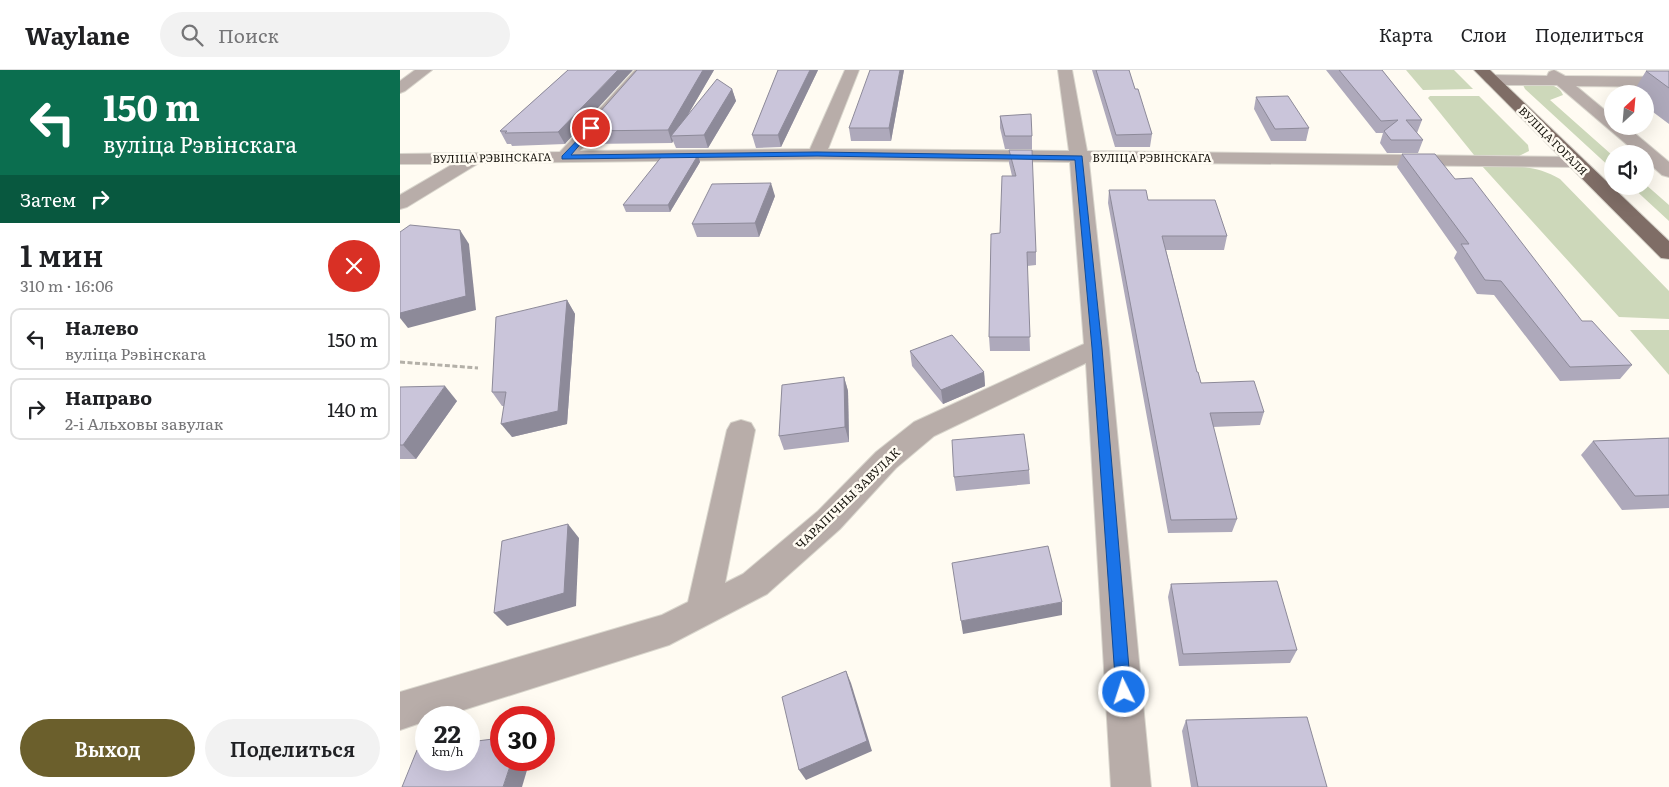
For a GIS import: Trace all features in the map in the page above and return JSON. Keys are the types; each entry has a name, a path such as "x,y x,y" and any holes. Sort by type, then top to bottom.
{"main road":[{"name":"ВУЛІЦА ГОГАЛЯ","path":"1486,75 1669,253"}],"street":[{"path":"400,88 425,70"},
{"path":"565,157 642,70"},
{"path":"817,154 852,70"},
{"path":"1066,70 1079,158 1097,348 1131,787"},
{"path":"1548,70 1604,117"},
{"path":"1486,75 1560,80 1669,82"},
{"path":"1626,135 1669,171"},
{"name":"ВУЛІЦА РЭВІНСКАГА","path":"400,159 817,154 1574,162"},
{"path":"400,203 476,158"},
{"name":"ЧАРАПІЧНЫ ЗАВУЛАК","path":"400,711 669,629 756,584 829,520 886,460 924,430 1097,348"},
{"path":"702,611 741,430"}],"path":[{"path":"400,362 478,368"}],"green space":[{"path":"1406,70 1454,70 1473,89 1423,90"},
{"path":"1540,83 1558,88 1563,95 1550,100 1604,148 1604,162 1525,89 1523,85"},
{"path":"1430,96 1479,96 1528,145 1529,151 1519,156 1474,155 1428,98"},
{"path":"1482,166 1532,168 1560,179 1669,291 1669,319 1619,317"},
{"path":"1654,192 1669,205 1669,221 1641,195 1654,195"},
{"path":"1630,330 1669,330 1669,375"}],"building":[{"path":"568,70 618,70 558,132 505,133 507,131 500,131"},
{"path":"637,70 703,70 668,130 583,131"},
{"path":"778,70 810,70 778,135 752,135"},
{"path":"870,70 900,70 889,128 849,128"},
{"path":"1096,70 1129,70 1135,89 1138,89 1152,134 1116,135"},
{"path":"1339,70 1382,70 1422,120 1406,120 1423,140 1391,140 1384,131 1398,120 1381,121"},
{"path":"1646,71 1669,71 1669,88"},
{"path":"717,79 732,89 704,135 671,136"},
{"path":"1288,96 1309,128 1275,129 1256,97"},
{"path":"1031,114 1032,136 1005,136 1000,116"},
{"path":"1009,150 1032,150 1036,252 1027,252 1030,337 989,337 991,234 1000,233 1002,176 1016,176"},
{"path":"1402,154 1435,154 1455,179 1472,178 1582,321 1592,321 1632,365 1570,367 1501,281 1485,280 1461,244 1469,244"},
{"path":"698,155 668,205 623,205 662,156"},
{"path":"771,183 755,223 692,224 712,184"},
{"path":"1109,190 1146,190 1148,200 1215,200 1227,236 1162,236 1201,383 1254,381 1264,412 1210,413 1237,519 1171,520"},
{"path":"410,225 460,230 466,296 400,313 400,232"},
{"path":"567,300 558,411 501,424 506,392 492,392 496,317"},
{"path":"952,335 984,372 941,390 910,351"},
{"path":"844,377 845,427 779,436 782,385"},
{"path":"445,386 403,445 400,445 400,387"},
{"path":"1024,434 1029,470 954,477 952,440"},
{"path":"1669,438 1669,495 1635,496 1593,441"},
{"path":"568,524 564,593 494,613 502,541"},
{"path":"1048,546 1062,602 961,621 952,563"},
{"path":"1277,581 1297,650 1183,654 1171,584"},
{"path":"846,671 867,741 799,770 782,697"},
{"path":"1307,717 1327,787 1198,787 1186,720"},
{"path":"490,739 490,771 508,771 503,787 402,787 415,755 415,771 480,771 480,741"}],"route":[{"path":"591,128 565,157 817,154 1079,158 1097,348 1124,692"}]}
